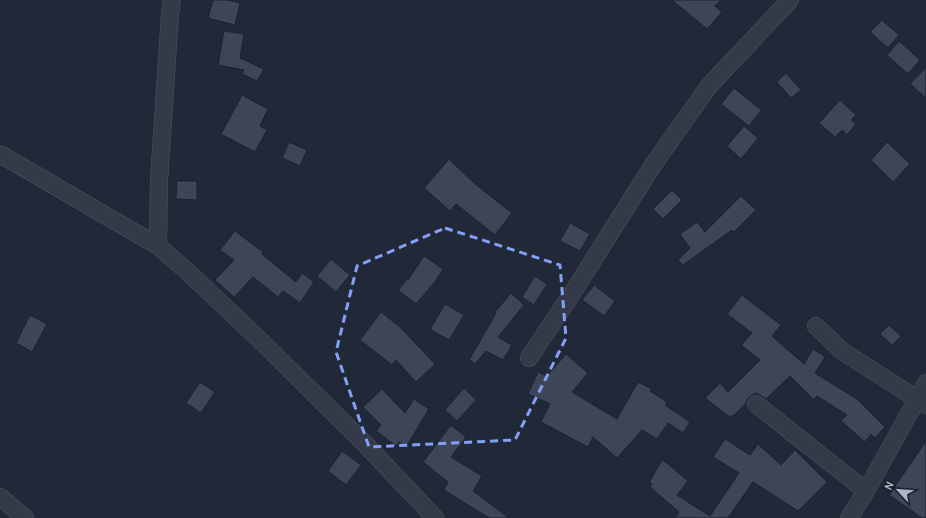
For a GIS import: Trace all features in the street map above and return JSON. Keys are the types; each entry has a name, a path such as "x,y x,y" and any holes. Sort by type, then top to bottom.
{"street":[{"path":"158,246 159,181 172,0"},
{"path":"529,358 575,289 653,165 709,86 790,0"},
{"path":"0,154 158,246 188,272 264,344 366,444 426,515"},
{"path":"816,326 842,351 922,403"},
{"path":"849,518 922,403 926,383"},
{"path":"756,404 866,491"},
{"path":"0,497 26,518"}],"highlighted area":[{"path":"445,228 560,265 566,338 515,440 369,447 336,352 357,266"}],"building":[{"path":"213,0 228,0 240,3 235,25 208,18"},
{"path":"672,0 721,0 715,6 722,12 707,29"},
{"path":"882,20 899,35 888,48 870,32"},
{"path":"224,31 244,34 240,58 264,69 257,81 242,74 244,70 218,65"},
{"path":"899,41 920,60 908,74 887,55"},
{"path":"926,67 926,98 910,84"},
{"path":"786,73 801,90 791,98 777,82"},
{"path":"734,88 761,110 749,126 721,104"},
{"path":"242,95 268,109 260,126 267,130 255,152 221,134"},
{"path":"840,100 856,115 851,120 856,124 847,135 842,130 835,137 819,123"},
{"path":"744,126 758,138 741,159 727,146"},
{"path":"289,142 307,150 300,166 282,158"},
{"path":"887,142 910,164 893,182 871,160"},
{"path":"449,159 474,183 512,213 495,235 456,204 450,211 424,188"},
{"path":"177,181 197,181 197,200 176,199"},
{"path":"672,190 682,200 663,219 653,209"},
{"path":"741,196 756,210 734,232 732,230 683,265 678,260 690,248 680,234 697,222 705,232"},
{"path":"570,223 590,234 580,251 560,241"},
{"path":"235,231 263,252 262,254 296,282 302,273 314,282 300,303 283,291 278,297 253,277 234,297 215,280 234,260 220,250"},
{"path":"424,256 443,269 434,283 416,304 398,290 407,279 408,280"},
{"path":"331,259 350,275 336,292 317,276"},
{"path":"535,276 547,284 534,305 522,297"},
{"path":"594,285 615,301 604,316 582,300"},
{"path":"511,293 524,305 498,337 512,345 503,360 486,351 475,364 469,360 496,313 495,312"},
{"path":"742,295 781,325 772,336 804,364 813,349 825,357 815,373 857,399 885,427 875,438 871,434 865,442 841,421 847,415 817,396 814,400 790,376 766,399 756,393 752,395 733,416 728,416 705,398 720,383 728,392 760,360 741,345 752,333 727,314"},
{"path":"445,304 464,315 449,340 430,329"},
{"path":"381,312 401,328 435,364 416,382 396,360 392,365 360,340"},
{"path":"30,315 47,324 32,352 16,343"},
{"path":"889,325 901,336 892,345 880,334"},
{"path":"566,354 588,373 572,392 617,419 638,382 652,389 650,391 667,402 665,405 690,422 683,433 668,423 657,439 642,430 617,458 593,437 588,447 541,422 550,404 528,394 538,372 547,376"},
{"path":"200,382 215,392 201,413 186,403"},
{"path":"464,388 476,400 457,421 445,410"},
{"path":"382,389 405,413 414,399 429,409 406,447 399,442 396,446 376,431 381,425 363,407"},
{"path":"451,425 466,437 451,457 482,476 473,491 509,518 489,518 444,490 448,482 423,462"},
{"path":"725,439 750,455 758,444 781,465 795,450 827,482 798,511 753,482 728,518 675,518 679,512 650,487 652,484 649,483 662,460 688,481 677,495 710,516 739,473 713,457"},
{"path":"926,441 926,518 922,518 889,495"},
{"path":"342,451 361,465 346,485 328,471"}]}
